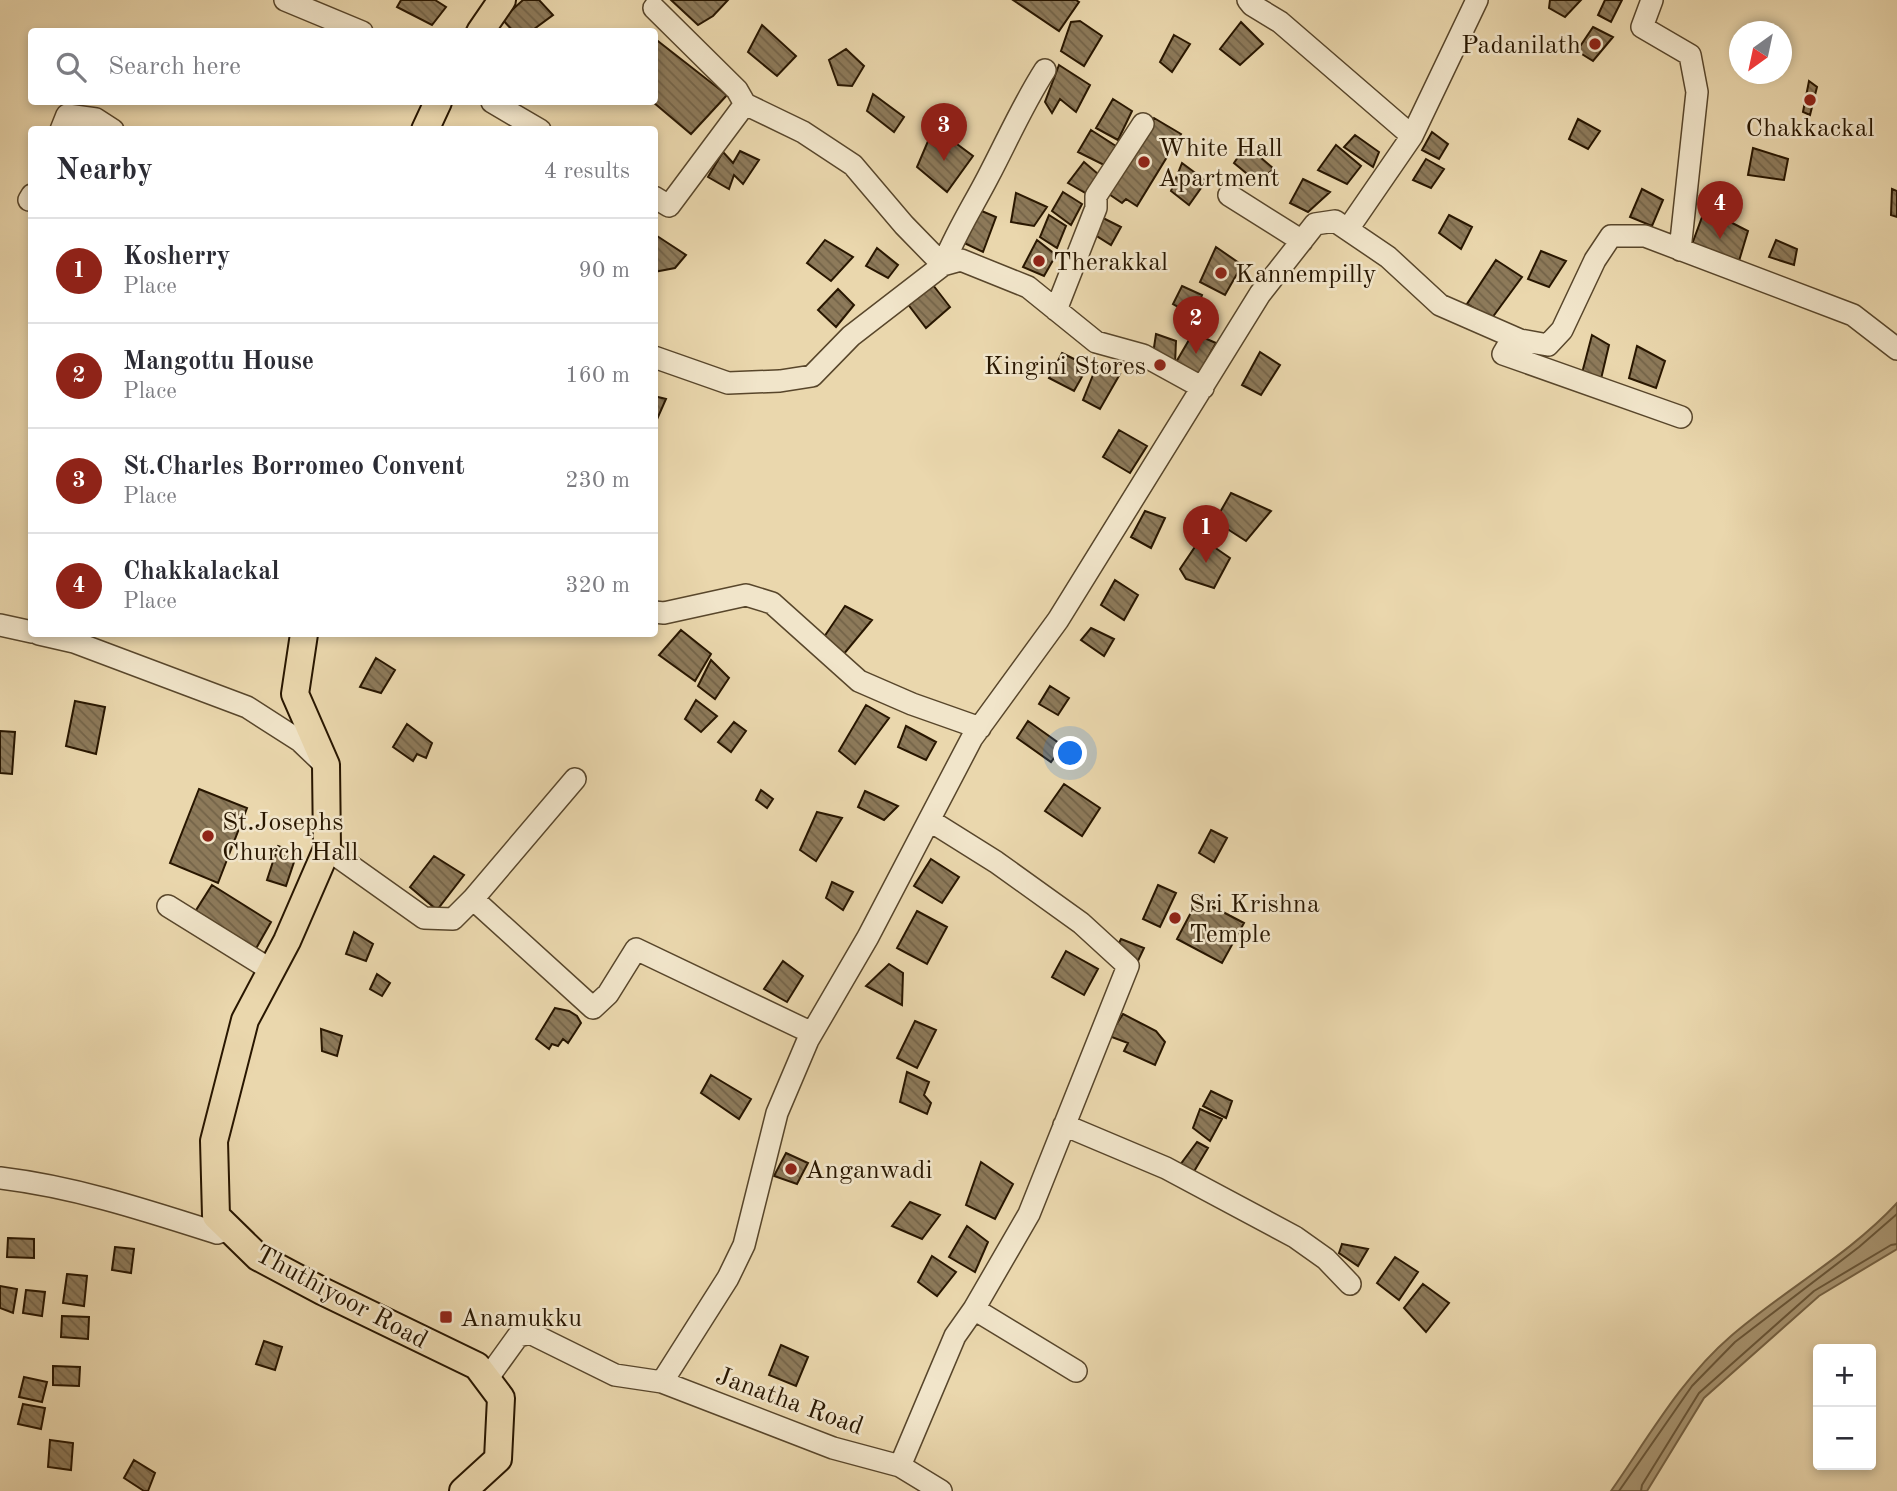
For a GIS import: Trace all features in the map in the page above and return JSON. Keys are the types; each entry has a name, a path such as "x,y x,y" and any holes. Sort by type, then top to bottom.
{"main road":[{"path":"482,28 497,2"},
{"path":"427,126 437,105"},
{"name":"Thuthiyoor Road","path":"304,637 295,694 326,765 327,849 287,941 245,1020 214,1141 216,1216 258,1257 477,1366 501,1398 498,1459 463,1491"}],"street":[{"path":"285,0 352,28"},
{"path":"1248,0 1280,22 1412,136"},
{"path":"1652,0 1642,27 1690,55 1697,92 1680,250"},
{"path":"1348,229 1412,136 1474,1"},
{"path":"654,8 737,90 745,104 803,132 853,165 904,225 943,265"},
{"path":"943,265 1029,95 1045,70"},
{"path":"658,199 669,206 745,104"},
{"path":"497,105 533,126"},
{"path":"63,126 67,115 96,119 107,126"},
{"path":"1056,310 1096,208 1096,196 1143,124"},
{"path":"1229,195 1259,204 1302,241"},
{"path":"662,1382 728,1278 744,1245 777,1113 812,1033 868,937 980,728 1058,620 1260,294 1315,224 1335,220 1388,257 1440,306 1513,337 1548,345 1562,330 1595,260 1611,236 1645,236 1853,316 1897,349"},
{"path":"658,358 728,383 780,381 812,376 851,336 943,265 961,260 1028,287 1096,342 1143,355 1203,388"},
{"path":"1513,337 1503,355 1681,417"},
{"path":"658,613 664,614 746,595 772,603 859,681 912,704 980,728"},
{"path":"0,625 28,631"},
{"path":"52,637 74,642 247,708 300,741 326,765"},
{"path":"327,849 424,918 453,919 474,900 575,779"},
{"path":"900,1466 955,1336 974,1309 1029,1214 1128,966 1082,923 996,862 929,820"},
{"path":"474,900 593,1008 608,994 636,948 812,1033"},
{"path":"168,906 271,970"},
{"path":"1064,1125 1166,1168 1295,1237 1326,1259 1350,1284"},
{"path":"0,1178 106,1197 217,1233 229,1229"},
{"path":"974,1309 1076,1371"},
{"name":"Janatha Road","path":"487,1379 518,1336 530,1334 615,1375 662,1382 833,1448 900,1466 942,1491"}],"water":[{"path":"1897,1203 1897,1249 1819,1296 1704,1398 1647,1491 1611,1491 1666,1410 1713,1353 1751,1319 1858,1239"}],"building":[{"path":"401,0 435,0 446,7 432,25 397,7"},
{"path":"523,0 539,0 553,15 535,28 510,28 502,19"},
{"path":"671,0 728,0 713,16 698,25"},
{"path":"1013,0 1076,0 1079,2 1059,31"},
{"name":"Padanilath","path":"1550,0 1581,0 1565,17 1549,8"},
{"path":"1605,0 1622,0 1611,22 1598,15"},
{"path":"1080,21 1102,36 1084,66 1061,51 1071,22"},
{"path":"1241,22 1263,44 1240,65 1220,49"},
{"path":"762,25 796,56 777,76 748,52"},
{"name":"Padanilath","path":"1593,27 1613,37 1593,61 1577,51"},
{"path":"1174,35 1190,44 1172,72 1160,62"},
{"path":"658,41 727,95 691,134 657,105"},
{"path":"846,49 864,66 852,86 838,85 829,60"},
{"path":"1059,65 1090,85 1076,112 1060,99 1052,113 1045,102"},
{"name":"Chakkackal","path":"1809,81 1817,87 1810,115 1803,112"},
{"path":"873,94 904,117 894,132 867,111"},
{"path":"1113,99 1132,111 1118,140 1096,128"},
{"name":"White Hall Apartment","path":"1154,118 1181,134 1137,206 1126,199 1122,203 1103,190"},
{"path":"1578,119 1600,131 1588,149 1569,139"},
{"path":"934,127 973,156 947,192 917,167"},
{"path":"1091,130 1119,148 1108,167 1078,152"},
{"path":"1432,132 1448,144 1439,159 1422,150"},
{"path":"1355,135 1379,152 1373,167 1344,147"},
{"name":"Kannempilly","path":"1246,145 1274,169 1257,182 1234,163"},
{"path":"1336,145 1361,166 1347,184 1318,170"},
{"path":"1753,148 1788,159 1784,180 1748,175"},
{"path":"740,151 759,160 743,184 734,175 729,189 708,177 723,152 733,163"},
{"path":"1426,159 1444,169 1431,188 1413,180"},
{"path":"1084,162 1098,174 1089,195 1068,183"},
{"name":"Kannempilly","path":"1182,163 1206,181 1189,205 1171,191"},
{"path":"1303,179 1330,192 1308,212 1290,203"},
{"path":"1642,189 1663,200 1652,226 1630,217"},
{"path":"1892,189 1897,191 1897,217 1891,215"},
{"path":"1063,192 1082,204 1071,225 1052,211"},
{"path":"1016,193 1047,207 1034,226 1011,222"},
{"path":"977,209 996,217 983,252 962,242"},
{"path":"1705,209 1748,231 1739,261 1691,247"},
{"path":"1049,215 1066,226 1057,248 1040,237"},
{"path":"1449,215 1472,227 1461,249 1439,233"},
{"path":"1099,216 1121,227 1111,245 1092,233"},
{"path":"658,237 686,255 675,268 658,271"},
{"path":"825,240 853,257 831,281 807,263"},
{"name":"Therakkal","path":"1037,240 1056,255 1044,276 1023,267"},
{"path":"1776,240 1797,249 1794,265 1769,257"},
{"name":"Kannempilly","path":"1216,247 1242,265 1225,295 1200,282"},
{"path":"877,248 898,265 888,278 866,266"},
{"path":"1541,251 1566,261 1549,287 1528,279"},
{"path":"1496,260 1522,277 1492,318 1467,304"},
{"path":"933,285 950,307 926,328 907,303"},
{"name":"Kannempilly","path":"1182,286 1202,295 1194,316 1173,304"},
{"path":"838,289 854,305 836,327 818,310"},
{"path":"1193,333 1216,343 1197,377 1175,364"},
{"path":"1156,334 1176,341 1175,364 1153,354"},
{"path":"1592,335 1609,345 1601,379 1582,373"},
{"path":"1637,346 1665,361 1656,388 1629,378"},
{"path":"1260,352 1280,365 1261,395 1242,385"},
{"path":"1062,353 1088,366 1074,391 1049,378"},
{"path":"1097,365 1120,374 1100,409 1083,400"},
{"path":"658,397 666,399 658,417"},
{"path":"1119,430 1147,446 1130,473 1103,457"},
{"path":"1231,493 1271,511 1246,541 1215,521"},
{"path":"1145,511 1165,518 1151,548 1131,537"},
{"path":"1201,538 1230,558 1214,588 1186,579 1180,569"},
{"path":"1115,580 1138,595 1124,620 1101,605"},
{"path":"845,606 872,620 843,655 824,637"},
{"path":"1091,628 1114,639 1104,656 1081,640"},
{"path":"681,630 711,654 695,681 659,655"},
{"path":"376,658 395,670 381,693 360,687"},
{"path":"711,660 729,678 715,699 698,686"},
{"path":"1050,686 1069,698 1058,715 1039,704"},
{"path":"696,700 717,716 701,732 685,719"},
{"path":"75,701 105,707 96,754 66,746"},
{"path":"866,705 889,718 855,764 839,751"},
{"path":"1028,721 1063,746 1051,762 1017,738"},
{"path":"734,722 746,731 731,752 718,742"},
{"path":"407,724 432,743 426,758 417,754 413,761 393,747"},
{"path":"906,726 936,742 926,760 898,747"},
{"path":"0,731 15,732 12,774 0,773"},
{"path":"1064,784 1100,808 1082,836 1045,811"},
{"name":"St.Josephs Church Hall","path":"199,789 247,808 218,883 170,863"},
{"path":"761,790 773,799 767,808 756,800"},
{"path":"865,791 898,806 884,820 858,807"},
{"path":"817,812 842,818 816,861 800,850"},
{"path":"1211,830 1227,838 1214,862 1199,853"},
{"path":"278,846 297,853 286,886 267,880"},
{"path":"434,856 464,875 437,910 410,887"},
{"path":"931,859 959,877 942,903 914,886"},
{"path":"832,882 853,892 843,910 826,898"},
{"path":"212,885 271,922 254,952 193,915"},
{"path":"1158,885 1176,893 1160,927 1143,919"},
{"path":"1198,899 1244,923 1222,963 1177,939"},
{"path":"917,911 947,927 927,964 897,948"},
{"path":"354,932 373,944 366,961 346,954"},
{"path":"1121,939 1144,948 1137,963 1114,953"},
{"path":"1066,951 1098,969 1084,995 1052,977"},
{"path":"783,961 803,976 787,1002 764,989"},
{"path":"889,964 903,973 902,1005 866,986"},
{"path":"377,974 390,983 382,996 370,989"},
{"path":"555,1008 569,1011 577,1016 581,1023 568,1043 563,1039 558,1046 552,1044 549,1049 536,1039"},
{"path":"1123,1014 1156,1031 1165,1042 1155,1065 1124,1051 1128,1043 1109,1036"},
{"path":"915,1021 936,1030 917,1068 897,1058"},
{"path":"321,1029 342,1036 337,1056 322,1051"},
{"path":"907,1072 929,1082 924,1095 931,1103 927,1114 900,1102"},
{"path":"711,1075 751,1099 739,1119 701,1093"},
{"path":"1211,1091 1232,1101 1226,1118 1203,1106"},
{"path":"1200,1109 1222,1119 1210,1141 1193,1128"},
{"path":"1197,1142 1208,1148 1193,1173 1180,1165"},
{"name":"Anganwadi","path":"786,1153 808,1163 797,1184 774,1176"},
{"path":"981,1162 1013,1184 995,1219 966,1205"},
{"path":"910,1202 940,1215 922,1239 892,1226"},
{"path":"967,1226 988,1242 975,1272 949,1257"},
{"path":"8,1238 34,1239 34,1258 7,1257"},
{"path":"1342,1244 1368,1249 1358,1266 1339,1253"},
{"path":"115,1247 134,1249 131,1273 112,1270"},
{"path":"932,1256 956,1272 937,1296 918,1282"},
{"path":"1395,1257 1418,1272 1399,1300 1377,1283"},
{"path":"67,1274 87,1276 84,1306 63,1303"},
{"path":"1423,1284 1449,1303 1426,1332 1404,1308"},
{"path":"0,1286 17,1289 13,1313 0,1308"},
{"path":"26,1290 45,1292 42,1316 23,1313"},
{"path":"62,1316 89,1317 88,1339 61,1337"},
{"path":"264,1341 282,1347 275,1370 256,1364"},
{"path":"781,1345 808,1357 796,1386 769,1375"},
{"path":"53,1366 80,1367 79,1386 53,1385"},
{"path":"24,1377 47,1382 42,1402 19,1397"},
{"path":"23,1404 45,1408 41,1429 18,1424"},
{"path":"50,1440 73,1443 71,1470 48,1467"},
{"path":"134,1460 155,1473 148,1491 124,1478"}],"place":[{"name":"Padanilath","path":"1595,44"},
{"name":"Chakkackal","path":"1810,100"},
{"name":"St.Charles Borromeo Convent","path":"944,161"},
{"name":"White Hall Apartment","path":"1144,162"},
{"name":"Chakkalackal","path":"1720,239"},
{"name":"Therakkal","path":"1039,261"},
{"name":"Kannempilly","path":"1221,273"},
{"name":"Mangottu House","path":"1196,354"},
{"name":"Kingini Stores","path":"1160,365"},
{"name":"Kosherry","path":"1206,563"},
{"name":"St.Josephs Church Hall","path":"208,836"},
{"name":"Sri Krishna Temple","path":"1175,918"},
{"name":"Anganwadi","path":"791,1169"},
{"name":"Anamukku","path":"446,1317"}]}
